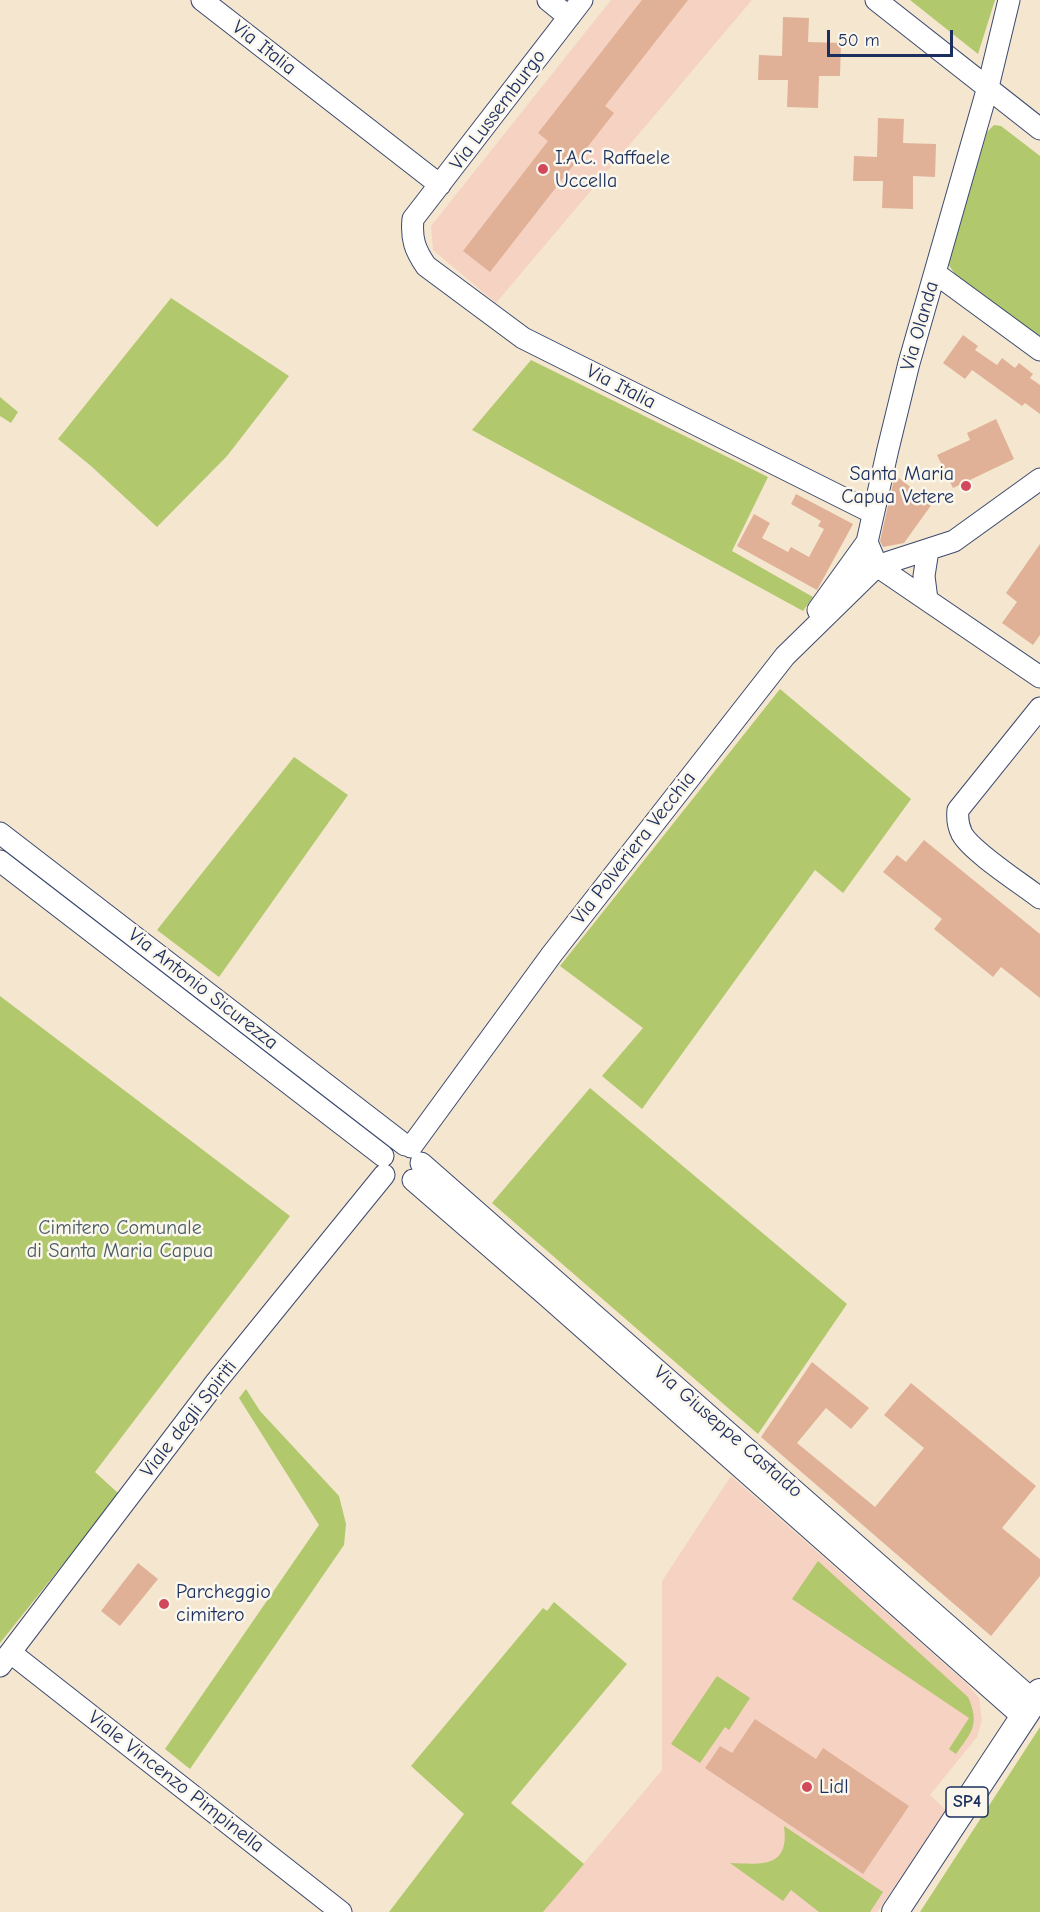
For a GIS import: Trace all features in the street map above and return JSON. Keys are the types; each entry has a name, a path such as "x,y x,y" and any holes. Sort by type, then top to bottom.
{"main road":[{"name":"SP4","path":"895,1912 1032,1703"}],"street":[{"name":"Via Italia","path":"202,0 440,185"},
{"path":"548,0 575,8"},
{"path":"876,0 1040,129"},
{"name":"Via Olanda","path":"867,542 909,363 988,87 1009,0"},
{"name":"Via Lussemburgo","path":"413,219 575,8"},
{"path":"978,122 1000,112 1022,115"},
{"name":"Via Italia","path":"413,219 412,236 416,252 426,266 523,338 873,513"},
{"path":"935,273 1040,350"},
{"path":"877,566 954,541 1040,479"},
{"path":"867,542 877,566 927,600 1037,667"},
{"path":"784,656 867,542"},
{"path":"927,600 924,576 928,549"},
{"name":"Via Polveriera Vecchia","path":"413,1159 552,954 784,656 877,566"},
{"path":"1040,708 958,810 957,820 961,832 974,847 1040,898"},
{"name":"Via Antonio Sicurezza","path":"0,833 413,1159"},
{"name":"Via Antonio Sicurezza","path":"0,861 383,1165"},
{"path":"392,1146 413,1159 400,1184 388,1180 383,1165 392,1146"},
{"name":"Via Giuseppe Castaldo","path":"413,1159 547,1296 1032,1703"},
{"name":"Viale degli Spiriti","path":"5,1660 383,1165"},
{"name":"Viale Vincenzo Pimpinella","path":"5,1660 341,1912"}],"shaded area":[{"name":"I.A.C. Raffaele Uccella","path":"611,0 752,0 496,303 433,250 431,226"},
{"path":"731,1476 966,1683 979,1698 982,1720 977,1737 930,1795 947,1811 877,1912 543,1912 662,1770 662,1581"}],"green space":[{"path":"910,0 995,0 978,54"},
{"path":"994,125 1001,126 1040,156 1040,338 955,274 948,264 987,132"},
{"path":"171,298 289,376 227,456 157,527 58,439"},
{"path":"531,360 768,477 732,551 813,597 803,611 472,430"},
{"path":"0,397 18,412 11,423 0,416"},
{"path":"780,689 911,799 843,893 815,870 642,1109 602,1076 643,1028 560,966"},
{"path":"294,757 348,795 219,977 157,930"},
{"name":"Cimitero Comunale di Santa Maria Capua","path":"0,996 290,1216 95,1472 119,1494 0,1643"},
{"path":"590,1088 847,1304 758,1434 492,1203"},
{"path":"246,1389 260,1411 339,1496 346,1524 344,1545 190,1769 165,1749 319,1525 239,1398"},
{"path":"818,1561 968,1697 974,1721 970,1733 956,1754 949,1749 969,1718 792,1599"},
{"path":"554,1602 627,1664 511,1803 584,1864 543,1912 389,1912 464,1814 411,1766 543,1608 547,1611"},
{"path":"717,1676 750,1698 729,1730 725,1727 700,1763 671,1744"},
{"path":"1040,1727 1040,1912 920,1912"},
{"path":"784,1826 883,1892 870,1912 819,1912 791,1890 783,1901 730,1863 762,1863 778,1857 785,1840"}],"building":[{"path":"642,0 688,0 605,106 614,113 490,272 463,251 548,141 538,133"},
{"path":"783,17 809,18 808,42 841,43 840,76 819,76 818,108 787,107 788,80 758,80 759,55 782,56"},
{"path":"878,118 904,119 903,143 936,144 935,177 913,176 913,209 882,208 883,181 853,181 854,156 877,157"},
{"path":"963,335 978,346 975,350 997,365 1002,358 1015,368 1019,363 1033,374 1030,378 1040,385 1040,414 1025,403 1022,406 972,370 965,379 943,363"},
{"path":"996,419 1014,459 953,488 937,455 970,440 967,433"},
{"path":"895,475 932,504 904,543 883,547 880,541"},
{"path":"796,494 853,524 817,590 737,546 754,514 770,523 762,538 788,552 791,547 809,557 824,529 818,526 821,521 791,504"},
{"path":"1040,544 1040,635 1033,645 1002,623 1017,602 1006,593"},
{"path":"924,840 1040,934 1040,998 1001,967 993,977 934,929 942,919 883,872 897,855 906,862"},
{"path":"812,1362 869,1408 851,1429 826,1408 797,1443 875,1507 924,1448 884,1415 911,1383 1036,1486 1002,1528 1040,1559 1040,1576 991,1636 761,1437"},
{"path":"138,1563 158,1579 120,1626 101,1611"},
{"name":"Lidl","path":"755,1719 816,1759 823,1748 909,1806 863,1874 705,1768 720,1746 732,1753"}],"place":[{"name":"I.A.C. Raffaele Uccella","path":"543,169"},
{"name":"Santa Maria Capua Vetere","path":"966,486"},
{"name":"Parcheggio cimitero","path":"164,1604"},
{"name":"Lidl","path":"807,1787"}]}
